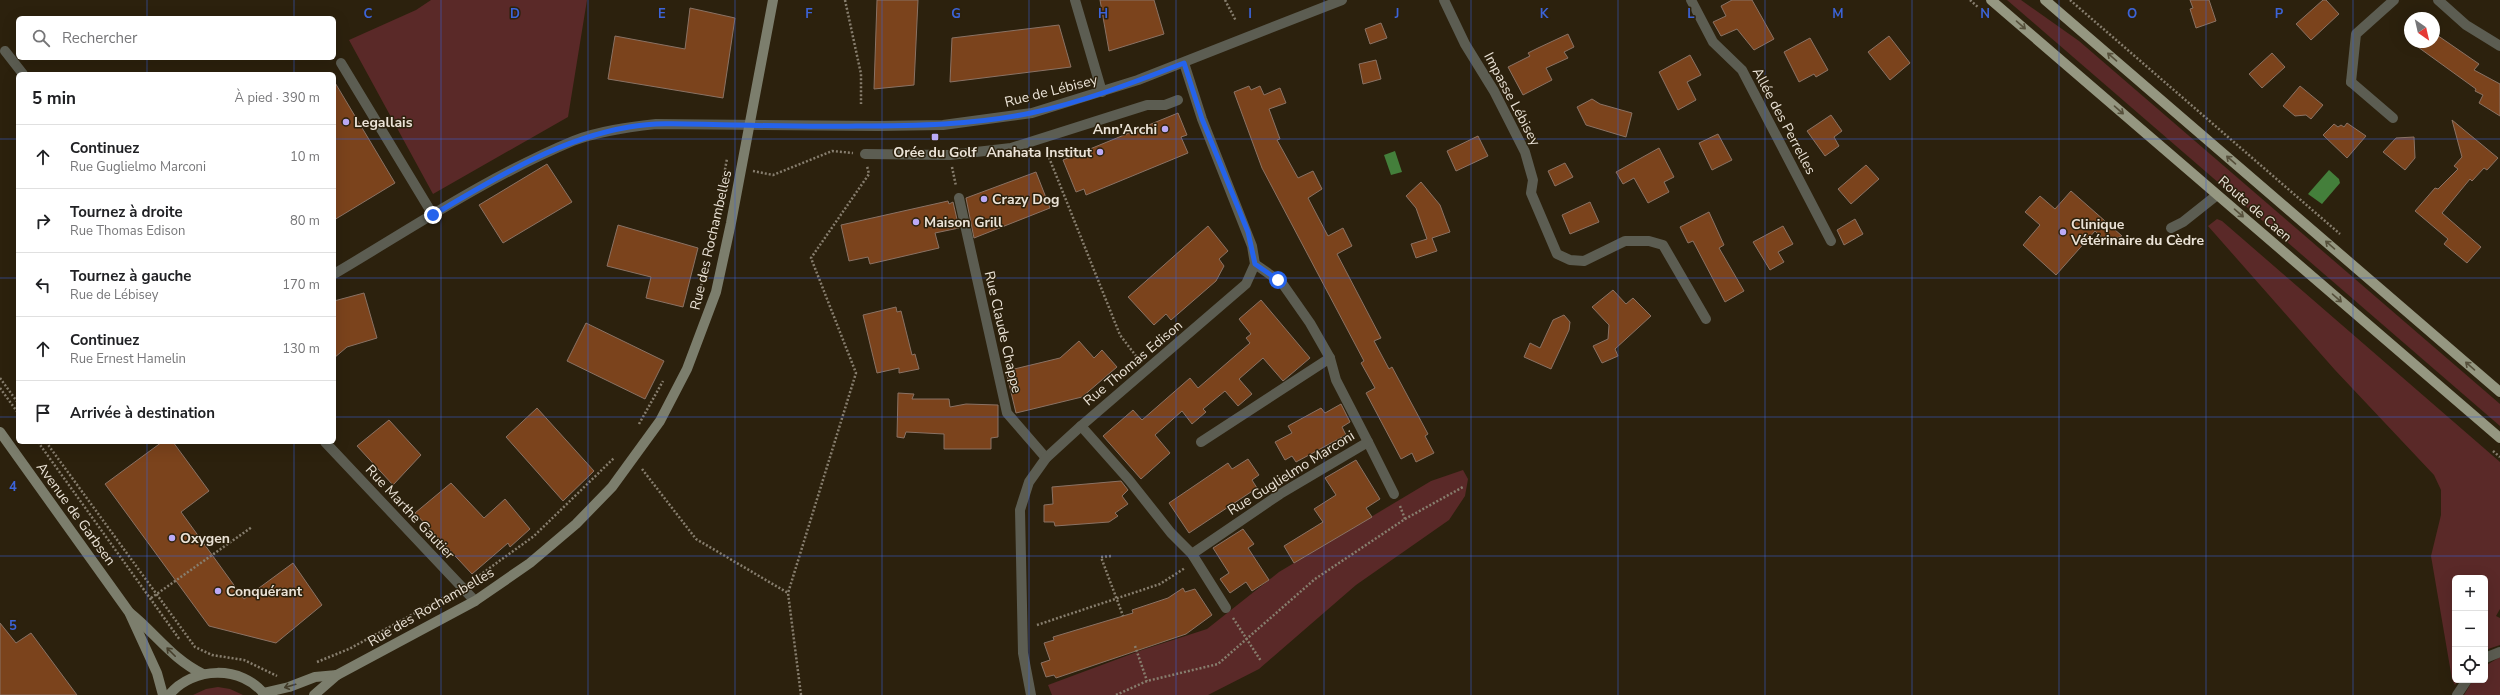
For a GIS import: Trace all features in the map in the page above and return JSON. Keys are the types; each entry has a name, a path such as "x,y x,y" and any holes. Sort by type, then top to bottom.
{"main road":[{"name":"Rue des Rochambelles","path":"314,695 337,675 475,601 530,563 576,524 632,462 660,421 687,370 709,316 722,265 773,0"},
{"name":"Route de Caen","path":"1991,0 2500,438"},
{"name":"Route de Caen","path":"2045,0 2500,392"},
{"name":"Avenue de Garbsen","path":"0,432 129,612 157,672 163,695"},
{"name":"Avenue de Garbsen","path":"129,612 152,630 177,659 203,674"},
{"path":"169,695 181,684 203,674 229,674 253,684 264,694"},
{"name":"Rue des Rochambelles","path":"264,694 289,687 315,677 337,675"}],"street":[{"path":"1075,0 1102,92"},
{"name":"Rue de Lébisey","path":"336,273 479,188 574,141 628,127 656,124 878,126 951,124 1032,113 1102,92 1184,63 1342,0"},
{"name":"Impasse Lébisey","path":"1444,0 1465,44 1498,97 1525,152 1533,180 1531,193 1557,254 1570,260 1584,261 1625,241 1649,241 1662,245 1706,319"},
{"name":"Allée des Perrelles","path":"1691,0 1713,42 1742,70 1831,241"},
{"path":"2393,118 2351,82 2356,34 2394,0"},
{"path":"2438,0 2466,25 2500,46"},
{"path":"5,51 21,72"},
{"path":"341,63 433,215"},
{"path":"1184,63 1202,119 1248,232 1255,264"},
{"path":"865,154 950,155 1011,148 1147,105 1165,105 1178,100"},
{"path":"2171,228 2183,222 2217,195"},
{"name":"Rue Claude Chappe","path":"959,198 1007,413 1046,458"},
{"name":"Rue Guglielmo Marconi","path":"1194,557 1280,494 1368,442 1336,380 1330,358 1282,283 1255,264"},
{"name":"Rue Thomas Edison","path":"1031,695 1023,653 1020,510 1029,482 1046,458 1080,426 1227,302 1246,284 1255,264"},
{"path":"1201,442 1330,358"},
{"path":"1080,426 1129,480 1171,533 1194,557 1226,608"},
{"path":"1368,442 1394,494"},
{"name":"Rue Marthe Gautier","path":"327,444 475,601"},
{"path":"2488,657 2500,652"},
{"path":"2457,695 2465,683"}],"path":[{"path":"845,0 861,74 861,104"},
{"path":"1225,0 1236,21"},
{"path":"2070,0 2327,223"},
{"path":"750,170 773,175 832,151 865,154 869,174 811,258 856,373 788,593 800,695"},
{"path":"718,210 729,153"},
{"path":"950,155 959,198"},
{"path":"1049,158 1120,336 1136,356"},
{"path":"694,307 706,270"},
{"path":"635,429 667,374"},
{"path":"0,378 16,400"},
{"path":"0,388 16,411"},
{"path":"39,444 184,644"},
{"path":"47,444 195,647"},
{"path":"314,663 349,649 462,587 484,573 534,536 615,457"},
{"path":"641,468 696,539 788,593"},
{"path":"1116,695 1147,681 1218,664 1315,578 1406,519 1463,486"},
{"path":"151,598 252,527"},
{"path":"1111,556 1101,557 1124,616"},
{"path":"1037,624 1160,584 1194,557"},
{"path":"1226,608 1261,661"},
{"path":"1134,646 1147,681"}],"shaded area":[{"path":"431,0 587,0 568,117 433,194 349,40 416,10"},
{"path":"2007,0 2021,0 2079,41 2500,404 2500,426"},
{"path":"1395,151 1402,172 1391,175 1384,155"},
{"path":"2329,170 2339,179 2340,183 2322,204 2308,194"},
{"path":"2217,219 2222,221 2500,462 2500,609 2496,616 2500,618 2500,645 2488,649 2488,575 2452,575 2452,679 2431,556 2441,515 2441,490 2434,475 2335,370 2208,226"},
{"path":"1463,470 1468,479 1465,496 1449,520 1356,585 1259,669 1208,695 1052,695 1048,685 1142,650 1207,629 1279,572 1431,481"},
{"path":"2500,657 2500,695 2464,695 2471,683 2488,683 2488,664"},
{"path":"218,687 230,689 243,695 193,695 206,689"}],"building":[{"path":"877,0 918,0 914,85 874,89"},
{"path":"1100,0 1154,0 1164,34 1109,51"},
{"path":"1732,0 1752,0 1774,39 1754,50 1737,29 1721,36 1713,22 1726,16 1721,6"},
{"path":"2190,0 2209,0 2216,21 2196,28 2190,9 2193,8"},
{"path":"2323,0 2326,0 2339,14 2311,40 2296,24"},
{"path":"690,8 735,18 723,98 608,79 615,36 685,49"},
{"path":"1381,23 1387,38 1370,44 1365,29"},
{"path":"1059,25 1071,67 950,82 952,38"},
{"path":"1568,34 1574,47 1564,52 1568,58 1546,68 1552,80 1523,95 1508,67 1530,56 1528,53"},
{"path":"1889,36 1910,63 1890,80 1868,52"},
{"path":"2440,37 2479,64 2474,70 2500,84 2500,116 2479,103 2483,95 2475,91 2476,89 2419,48 2440,48"},
{"path":"1810,38 1828,70 1816,77 1814,74 1799,82 1784,52"},
{"path":"2272,53 2285,67 2262,88 2249,74"},
{"path":"1690,55 1701,75 1687,82 1696,100 1678,110 1659,72"},
{"path":"1376,60 1381,79 1363,84 1359,64"},
{"name":"Legallais","path":"336,84 395,183 336,219"},
{"path":"1249,86 1251,90 1260,86 1264,95 1280,88 1286,103 1269,109 1280,139 1277,140 1298,178 1313,171 1322,189 1308,198 1328,236 1343,228 1352,246 1337,254 1381,338 1374,341 1389,369 1392,367 1428,434 1425,436 1434,453 1416,462 1412,453 1401,459 1366,393 1375,388 1361,363 1364,361 1262,168 1234,92"},
{"path":"2300,86 2323,105 2311,119 2306,115 2295,116 2283,106"},
{"path":"1592,99 1600,104 1632,113 1626,137 1586,125 1577,107"},
{"path":"1178,113 1187,135 1181,137 1188,153 1086,195 1084,189 1076,192 1063,160"},
{"path":"1831,115 1842,131 1834,137 1839,146 1825,156 1807,131"},
{"path":"2452,120 2498,158 2487,170 2484,168 2472,181 2470,179 2442,213 2481,247 2467,263 2444,244 2448,239 2415,211 2435,188 2438,189 2458,169 2454,166 2462,157"},
{"path":"2347,123 2366,136 2347,158 2323,135 2334,124 2338,127 2341,125 2344,127"},
{"path":"1718,134 1732,160 1712,170 1699,143"},
{"path":"1478,136 1488,156 1456,171 1447,151"},
{"path":"2414,137 2415,158 2405,170 2383,152 2396,138"},
{"path":"1659,148 1674,177 1664,182 1669,192 1648,203 1634,178 1623,184 1616,172"},
{"path":"1565,163 1573,177 1555,186 1548,171"},
{"path":"547,164 572,202 503,243 479,205"},
{"path":"1866,165 1879,179 1851,204 1838,189"},
{"path":"1036,172 1050,208 974,238 966,198"},
{"path":"1421,182 1440,205 1450,232 1432,238 1437,251 1416,258 1411,244 1427,239 1416,208 1406,196"},
{"name":"Clinique Vétérinaire du Cèdre","path":"2071,191 2122,236 2107,242 2095,231 2056,275 2023,245 2040,225 2025,212 2040,196 2055,209"},
{"path":"948,201 949,204 953,202 959,228 935,233 939,248 870,264 868,257 849,261 841,225"},
{"path":"1590,202 1599,222 1570,234 1562,215"},
{"path":"1709,212 1724,245 1719,248 1744,291 1725,302 1693,241 1688,243 1680,227"},
{"path":"1855,219 1863,234 1844,245 1837,230"},
{"path":"618,225 698,248 683,307 646,298 651,277 607,266"},
{"path":"1208,226 1228,251 1219,259 1224,266 1216,281 1171,320 1166,314 1154,325 1128,297"},
{"path":"1783,226 1793,244 1778,252 1784,262 1770,270 1753,242"},
{"path":"1613,290 1626,304 1633,298 1651,316 1615,349 1618,356 1602,363 1593,346 1608,339 1609,325 1592,307"},
{"path":"364,293 377,338 347,347 336,356 336,300"},
{"path":"1261,300 1310,358 1283,381 1263,358 1239,379 1252,394 1238,406 1225,391 1203,409 1206,412 1192,424 1182,411 1155,435 1170,453 1141,479 1103,436 1133,410 1142,420 1190,378 1198,388 1250,343 1246,338 1251,334 1239,319"},
{"path":"896,307 897,312 901,311 912,355 915,354 919,369 899,373 899,368 877,373 863,315"},
{"path":"1564,315 1570,322 1569,330 1551,369 1524,357 1530,343 1540,348 1553,320"},
{"path":"586,323 664,361 645,399 567,361"},
{"path":"1079,341 1094,358 1102,350 1117,367 1082,397 1016,413 1006,371 1060,358"},
{"path":"898,393 914,394 912,399 949,399 950,407 966,404 998,405 998,437 991,438 991,449 944,449 944,434 906,432 904,438 897,437"},
{"path":"1341,404 1350,422 1342,427 1346,435 1296,462 1292,456 1285,460 1275,442 1292,433 1288,426 1321,408 1325,413"},
{"path":"537,408 594,471 563,501 506,437"},
{"path":"389,420 421,455 393,485 357,446"},
{"name":"Oxygen","path":"159,444 174,444 209,491 181,512 244,599 293,563 322,605 276,643 209,626 105,484"},
{"path":"1248,459 1259,475 1252,480 1257,488 1189,533 1169,503 1228,463 1232,469"},
{"path":"1356,460 1380,499 1366,508 1372,517 1294,563 1284,546 1323,522 1314,509 1336,495 1325,478"},
{"path":"1121,481 1128,490 1122,496 1128,504 1115,513 1118,516 1109,522 1055,526 1054,522 1044,522 1044,505 1053,504 1052,487"},
{"path":"451,483 484,518 505,499 530,529 510,547 508,543 472,574 415,513"},
{"path":"1243,529 1254,544 1248,548 1269,580 1252,591 1246,582 1230,593 1220,579 1229,573 1213,548"},
{"path":"1183,588 1185,592 1195,589 1212,615 1186,634 1056,678 1054,675 1046,677 1041,663 1050,660 1044,643 1054,640 1053,637 1133,613 1132,610 1168,598"},
{"path":"0,623 16,643 31,633 77,695 0,695"}],"place":[{"name":"Legallais","path":"346,122"},
{"name":"Ann'Archi","path":"1165,129"},
{"name":"Orée du Golf","path":"935,137"},
{"name":"Anahata Institut","path":"1100,152"},
{"name":"Crazy Dog","path":"984,199"},
{"name":"Maison Grill","path":"916,222"},
{"name":"Clinique Vétérinaire du Cèdre","path":"2063,232"},
{"name":"Oxygen","path":"172,538"},
{"name":"Conquérant","path":"218,591"}],"route":[{"path":"433,215 479,188 574,141 628,127 656,124 878,126 943,125 988,120 1032,113 1102,92 1184,63 1202,119 1248,232 1255,264 1278,280"}]}
